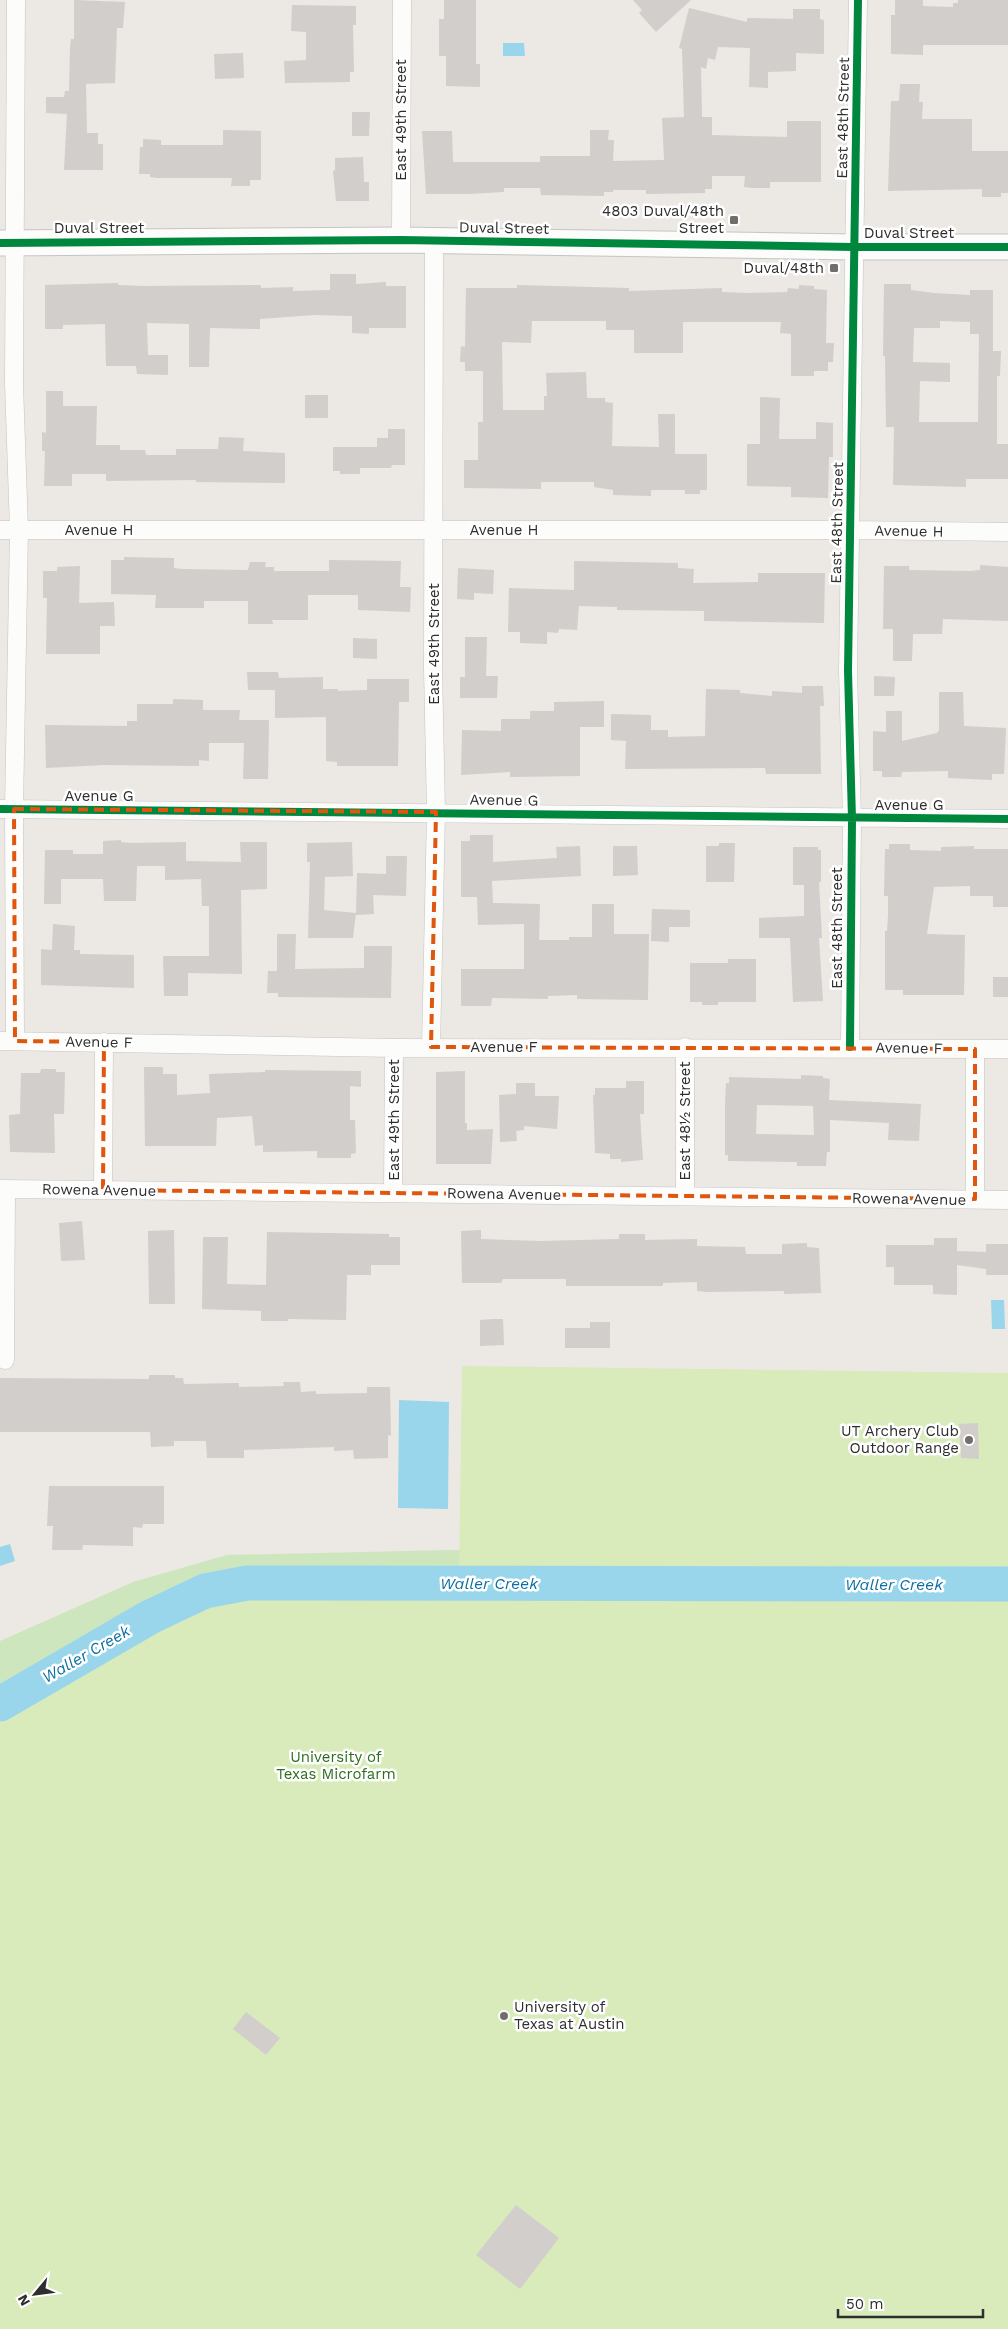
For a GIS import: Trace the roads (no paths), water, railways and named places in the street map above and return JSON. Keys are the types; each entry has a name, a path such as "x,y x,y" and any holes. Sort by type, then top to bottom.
{"street":[{"path":"7,1041 7,809 18,530 8,243 16,0"},
{"name":"East 49th Street","path":"401,240 402,0"},
{"name":"East 48th Street","path":"850,1047 852,819 848,671 858,0"},
{"name":"Duval Street","path":"8,243 401,240 854,247 1008,247"},
{"name":"East 49th Street","path":"430,1048 436,812 433,668 435,530 434,241"},
{"name":"Avenue H","path":"0,530 850,530 1008,532"},
{"name":"Avenue G","path":"7,809 436,812 852,819 1008,819"},
{"name":"Avenue F","path":"7,1041 394,1048 850,1047 1008,1049"},
{"path":"103,1190 104,1042"},
{"name":"East 48½ Street","path":"685,1047 685,1196"},
{"name":"East 49th Street","path":"393,1192 394,1048"},
{"path":"975,1049 975,1200"},
{"path":"3,1189 5,1360"},
{"name":"Rowena Avenue","path":"3,1189 1008,1200"}],"water":[{"path":"503,43 524,43 525,56 503,56"},
{"path":"991,1300 1004,1300 1005,1329 992,1329"},
{"path":"399,1400 449,1402 448,1509 398,1508"},
{"path":"10,1544 15,1561 0,1566 0,1547"}],"waterway":[{"name":"Waller Creek","path":"0,1704 150,1617 205,1591 247,1583 1008,1584"}],"place":[{"name":"4803 Duval/48th Street","path":"734,220"},
{"name":"Duval/48th","path":"834,268"},
{"name":"UT Archery Club Outdoor Range","path":"969,1440"},
{"name":"University of Texas at Austin","path":"504,2016"}],"park label":[{"name":"University of Texas Microfarm","path":"336,1766"}]}
